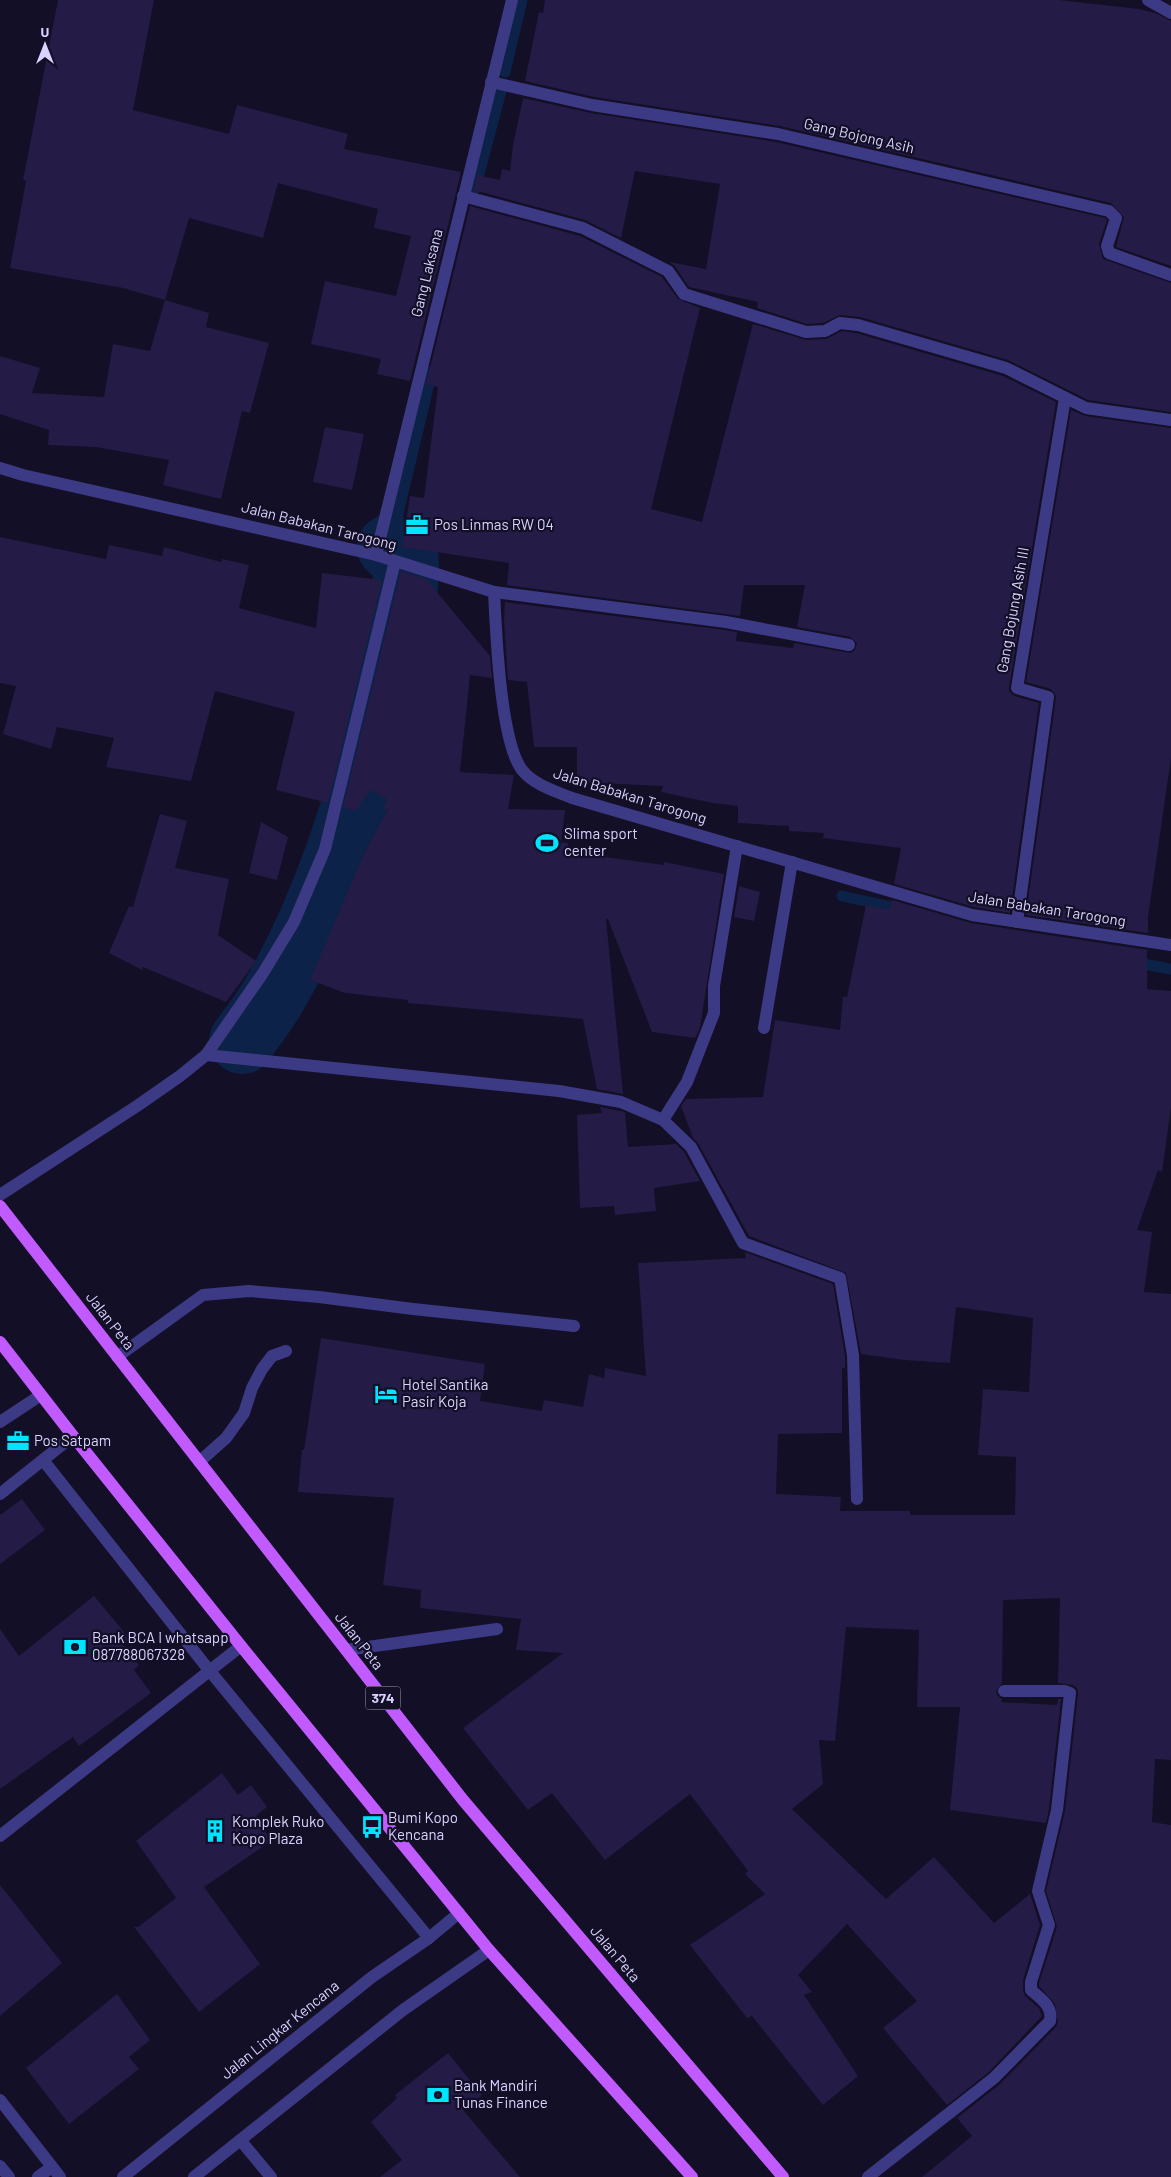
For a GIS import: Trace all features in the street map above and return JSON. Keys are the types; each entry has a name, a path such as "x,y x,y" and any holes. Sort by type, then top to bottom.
{"main road":[{"name":"Jalan Peta","path":"0,1206 463,1800 784,2177"},
{"path":"0,1342 72,1436 489,1950 692,2177"}],"street":[{"name":"Gang Laksana","path":"376,555 512,0"},
{"path":"1148,0 1171,14"},
{"name":"Gang Bojong Asih","path":"491,82 592,104 778,134 1109,211 1116,218 1107,246 1109,252 1171,275"},
{"path":"463,196 583,228 668,271 684,294 806,332 825,331 840,323 858,325 1006,368 1086,408 1171,420"},
{"name":"Gang Bojung Asih III","path":"1016,922 1048,697 1016,688 1065,398"},
{"name":"Jalan Babakan Tarogong","path":"0,468 23,475 376,555 494,592 497,651 511,745 523,770 538,784 572,798 972,915 1171,945"},
{"path":"0,1195 166,1086 206,1055 263,974 294,922 325,849 398,562"},
{"path":"494,592 726,622 849,645"},
{"path":"663,1120 687,1082 714,1014 714,986 737,846"},
{"path":"764,1028 792,862"},
{"path":"206,1055 559,1091 622,1102 663,1120 690,1148 743,1243 840,1278 853,1355 857,1498"},
{"path":"117,1357 203,1295 250,1290 574,1326"},
{"path":"198,1462 226,1438 244,1413 252,1388 262,1369 272,1356 286,1351"},
{"path":"0,1422 41,1395"},
{"path":"0,1494 72,1436"},
{"path":"44,1460 209,1670 429,1938"},
{"path":"346,1650 497,1629"},
{"path":"0,1836 241,1646"},
{"path":"868,2177 994,2078 1050,2021 1052,2014 1048,2005 1031,1990 1031,1982 1049,1925 1038,1891 1056,1810 1070,1693 1065,1691 1004,1691"},
{"name":"Jalan Lingkar Kencana","path":"123,2177 372,1977 429,1938 459,1913"},
{"path":"194,2177 403,2010 489,1950"},
{"path":"0,2100 56,2172 38,2177"},
{"path":"241,2141 271,2177"},
{"path":"0,2166 8,2177"}],"building":[{"path":"58,0 154,0 133,110 229,134 237,105 348,134 344,149 461,172 410,381 377,374 381,359 311,344 325,281 396,296 411,236 374,228 378,209 278,183 263,238 189,218 165,300 123,288 10,268 26,181 23,180"},
{"path":"545,0 1059,0 1139,9 1155,13 1171,21 1171,266 1116,247 1124,217 1111,203 780,126 594,97 525,81 539,12 543,13"},
{"path":"523,98 591,113 776,142 1105,218 1107,220 1099,244 1103,259 1171,283 1171,412 1088,400 1008,360 860,317 840,315 823,323 807,324 757,308 758,302 689,287 675,266 669,262 706,269 720,184 635,171 621,238 585,220 474,190 477,175 500,180 502,169 510,171 513,145"},
{"path":"470,206 580,236 662,277 678,299 700,308 651,509 702,522 753,324 806,340 826,339 842,331 856,333 1003,376 1056,402 1009,687 1009,691 1014,696 1039,703 1010,913 974,907 894,884 901,848 823,838 824,833 789,831 789,826 738,823 738,806 713,803 661,792 663,786 577,782 577,747 534,747 527,682 508,680 504,620 505,602 725,630 737,632 736,641 793,648 794,643 851,653 855,650 857,643 850,637 797,627 805,585 744,585 740,616 507,585 509,563 402,547 410,496 424,498 438,387 426,384"},
{"path":"165,300 209,313 206,327 269,343 250,413 242,411 221,499 163,485 169,460 96,447 48,445 49,430 0,414 0,356 40,368 32,393 104,397 113,344 150,351"},
{"path":"1071,410 1085,416 1171,428 1171,758 1148,917 1148,933 1026,915 1056,698 1051,689 1026,682"},
{"path":"325,427 364,434 352,490 313,482"},
{"path":"0,537 106,559 109,545 162,556 164,547 221,562 222,559 249,565 239,608 316,628 322,573 382,580 328,803 276,790 295,712 215,691 191,781 106,767 114,738 57,727 51,749 3,734 16,686 0,683"},
{"path":"401,571 426,579 490,656 492,678 470,675 460,772 514,775 508,809 565,810 561,842 568,843 568,852 664,865 664,862 724,874 700,1028 695,1038 652,1032 608,919 606,919 623,1094 597,1089 583,1019 408,1003 408,1000 345,993 310,980 362,858 388,809 382,809 387,799 370,790 356,811 343,807"},
{"path":"160,814 187,821 175,868 229,879 218,935 256,961 226,1002 143,967 142,970 109,953 129,906 133,907"},
{"path":"261,822 288,837 277,880 249,873"},
{"path":"739,886 760,892 754,921 734,917"},
{"path":"892,900 971,923 1147,950 1147,989 1171,991 1171,1107 1162,1172 1158,1170 1137,1230 1152,1232 1144,1292 1171,1294 1171,1760 1155,1759 1152,1822 1171,1825 1171,2177 922,2177 972,2136 957,2118 1000,2084 1056,2027 1058,2022 1055,2004 1039,1986 1039,1983 1057,1927 1046,1891 1065,1811 1078,1694 1077,1688 1073,1685 1058,1683 1060,1598 1003,1600 1002,1683 996,1691 997,1695 1002,1699 1001,1702 1057,1705 1058,1699 1061,1699 1046,1823 950,1810 960,1707 917,1707 919,1630 846,1627 835,1741 819,1740 823,1784 792,1809 886,1899 934,1857 994,1923 1030,1894 1040,1925 1023,1980 1023,1990 1025,1996 1039,2008 1042,2016 989,2072 947,2105 883,2028 917,2001 847,1924 798,1975 812,1992 804,1995 858,2076 823,2105 752,2016 747,2018 690,1945 765,1894 745,1874 748,1871 690,1794 605,1860 552,1793 528,1810 463,1728 563,1653 516,1650 521,1619 420,1608 421,1590 383,1585 394,1498 298,1492 302,1450 304,1450 321,1338 485,1364 480,1401 542,1411 544,1400 583,1407 589,1374 604,1378 605,1368 646,1376 638,1263 746,1258 745,1252 833,1284 845,1356 845,1368 842,1368 842,1433 778,1434 776,1494 841,1497 840,1511 910,1511 910,1515 1015,1515 1016,1457 978,1455 983,1389 1029,1392 1033,1318 956,1307 950,1363 904,1360 861,1354 846,1273 749,1236 698,1143 693,1138 681,1106 686,1099 763,1097 775,1020 840,1030 843,997 847,997 866,905 890,910"},
{"path":"600,1107 625,1112 628,1147 676,1144 684,1152 700,1181 654,1188 656,1211 615,1215 614,1206 580,1208 577,1115 602,1113"},
{"path":"22,1499 45,1530 0,1564 0,1515"},
{"path":"94,1596 130,1639 123,1645 139,1665 134,1670 151,1693 79,1746 73,1737 0,1789 0,1629 19,1656"},
{"path":"222,1773 238,1795 251,1785 267,1807 256,1816 271,1841 204,1887 260,1964 199,2012 134,1927 138,1927 176,1898 136,1841"},
{"path":"0,1885 62,1963 0,2016"},
{"path":"117,1994 150,2040 129,2057 139,2069 69,2124 26,2068"},
{"path":"448,2053 482,2095 463,2110 520,2177 380,2177 402,2160 371,2122 397,2098 395,2095"}],"waterway":[{"path":"505,72 522,0"},
{"path":"475,189 501,91"},
{"path":"390,547 432,371"},
{"path":"242,1041 263,1013 293,961 324,890 351,817 391,669 404,598 406,561 390,547"},
{"path":"842,896 906,910"},
{"path":"1133,962 1171,969"}],"place":[{"name":"Pos Linmas RW 04","path":"417,525"},
{"name":"Slima sport center","path":"547,843"},
{"name":"Hotel Santika Pasir Koja","path":"386,1394"},
{"name":"Pos Satpam","path":"18,1441"},
{"name":"Bank BCA I whatsapp 087788067328","path":"75,1647"},
{"name":"Bumi Kopo Kencana","path":"372,1827"},
{"name":"Komplek Ruko Kopo Plaza","path":"215,1831"},
{"name":"Bank Mandiri Tunas Finance","path":"438,2095"}]}
